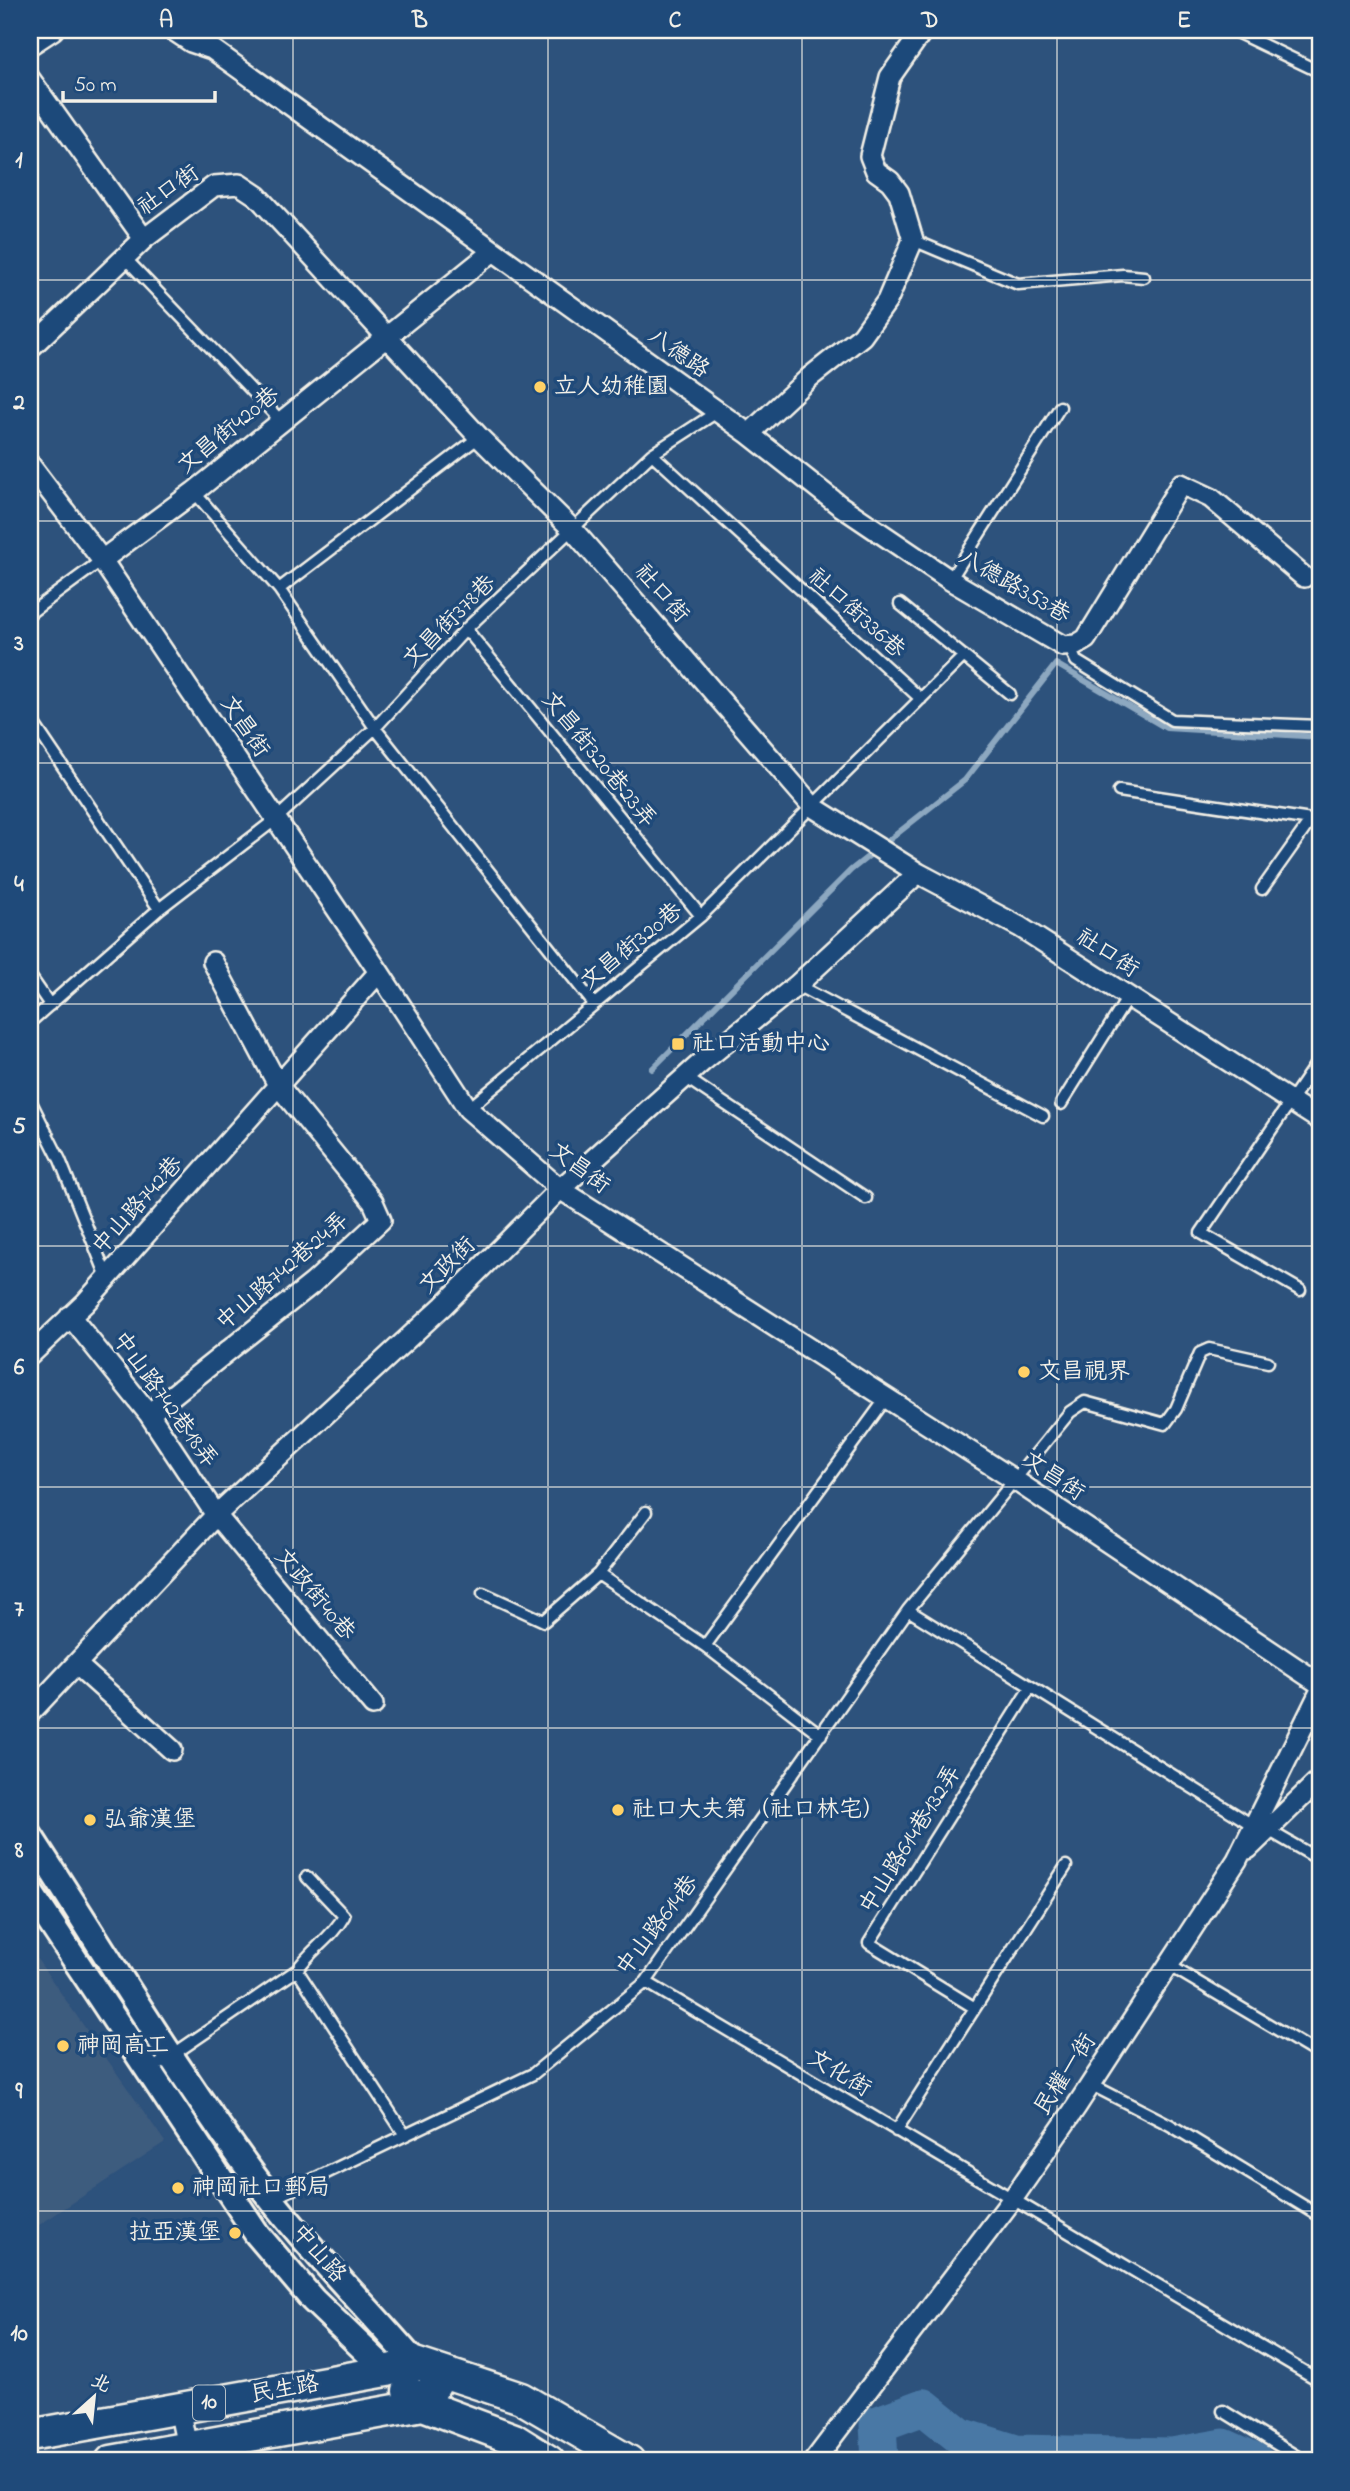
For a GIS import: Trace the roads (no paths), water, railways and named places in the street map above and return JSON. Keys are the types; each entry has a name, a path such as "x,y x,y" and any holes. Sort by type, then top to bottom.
{"main road":[{"name":"中山路","path":"549,2461 514,2439 423,2404 415,2369 521,2398 629,2461"},
{"path":"415,2369 423,2404"},
{"name":"民生路","path":"30,2435 415,2369"},
{"name":"民生路","path":"111,2461 189,2454 423,2404"}],"street":[{"path":"30,45 53,30"},
{"name":"八德路","path":"173,30 191,42 212,50 749,434"},
{"path":"749,434 810,377 872,326 887,301 913,240 899,193 890,181 876,171 870,156 890,77 916,32"},
{"path":"30,79 144,239"},
{"name":"社口街","path":"30,348 144,239 214,186 239,184 257,196 480,437 573,530 813,807 918,873 1020,927 1320,1120"},
{"name":"文昌街420巷","path":"102,560 194,492 492,252"},
{"name":"八德路353巷","path":"749,434 839,505 950,580 1056,643 1069,646 1086,639 1181,484 1211,498 1304,577"},
{"name":"文昌街","path":"30,466 102,560 468,1109 560,1189 1013,1479 1320,1684"},
{"name":"文政街","path":"30,1713 216,1515 443,1306 560,1189 685,1077 797,985 918,873"},
{"path":"213,962 278,1086"},
{"name":"中山路742巷","path":"30,1354 107,1277 379,972"},
{"name":"中山路742巷24弄","path":"149,1414 313,1283 381,1220 373,1202 278,1086"},
{"name":"中山路742巷18弄","path":"70,1316 149,1414 216,1515"},
{"name":"文政街40巷","path":"216,1515 373,1705"},
{"path":"76,1664 172,1750"},
{"name":"民權一街","path":"814,2461 1011,2201 1167,1964 1261,1828 1320,1692"},
{"path":"1261,1828 1320,1779"},
{"name":"中山路","path":"30,1836 173,2056 271,2199 415,2369"},
{"name":"中山路","path":"30,1892 257,2234 313,2300 415,2369"},
{"path":"179,2408 189,2454"}],"lane":[{"path":"1232,30 1320,72"},
{"path":"913,240 1005,281 1018,284 1123,275 1144,277"},
{"path":"124,257 281,421"},
{"path":"950,580 1060,407"},
{"name":"文昌街378巷","path":"30,1022 159,909 276,818 375,729 466,629 652,454 718,412"},
{"path":"279,590 480,437"},
{"name":"社口街336巷","path":"652,454 921,699"},
{"path":"194,492 279,590 375,729 593,1003"},
{"path":"30,613 102,560"},
{"path":"900,604 1010,694"},
{"name":"文昌街320巷23弄","path":"466,629 701,916"},
{"path":"1069,646 1076,661 1172,720 1320,726"},
{"path":"813,807 964,656"},
{"path":"30,718 159,909"},
{"path":"1119,792 1316,819 1262,889"},
{"name":"文昌街320巷","path":"468,1109 701,916 813,807"},
{"path":"30,976 50,1006"},
{"path":"797,985 1043,1116"},
{"path":"1061,1104 1128,997"},
{"path":"1300,1290 1201,1233 1320,1058"},
{"path":"685,1077 866,1198"},
{"path":"30,1100 60,1160 107,1277"},
{"name":"中山路614巷","path":"271,2199 533,2074 646,1982 908,1610 1070,1412 1085,1402 1165,1424 1176,1409 1200,1353 1209,1349 1268,1362"},
{"path":"705,1646 887,1397"},
{"path":"483,1593 544,1621 598,1574 646,1512"},
{"path":"598,1574 705,1646 821,1735"},
{"path":"908,1610 1030,1688 1261,1828 1320,1860"},
{"name":"中山路614巷132弄","path":"975,2008 869,1943 1030,1688"},
{"path":"896,2131 1066,1866"},
{"path":"149,2072 298,1970 306,1956 335,1932 344,1916 307,1877"},
{"path":"1167,1964 1320,2055"},
{"path":"298,1970 405,2135"},
{"name":"文化街","path":"646,1982 1011,2201 1320,2381"},
{"path":"1090,2084 1170,2125 1320,2216"},
{"path":"1223,2411 1304,2461"}],"waterway":[{"path":"652,1069 851,870 965,780 1056,664 1166,728 1320,737"},
{"path":"880,2461 878,2424 924,2407 960,2436 1016,2453 1172,2456 1224,2447 1255,2461"}],"place":[{"name":"立人幼稚園","path":"540,387"},
{"name":"社口活動中心","path":"678,1044"},
{"name":"文昌視界","path":"1024,1372"},
{"name":"社口大夫第（社口林宅）","path":"618,1810"},
{"name":"弘爺漢堡","path":"90,1820"},
{"name":"神岡高工","path":"63,2046"},
{"name":"神岡社口郵局","path":"178,2188"},
{"name":"拉亞漢堡","path":"235,2233"}]}
